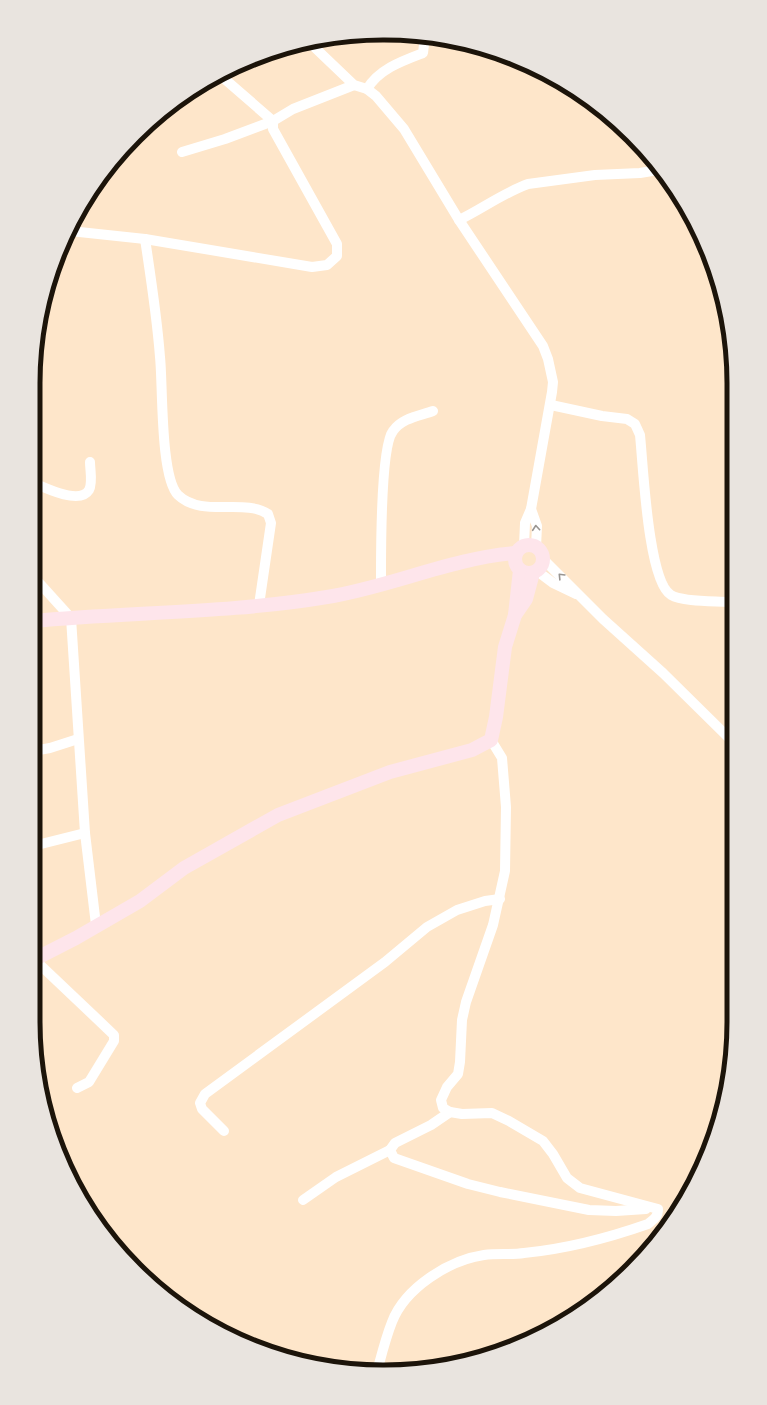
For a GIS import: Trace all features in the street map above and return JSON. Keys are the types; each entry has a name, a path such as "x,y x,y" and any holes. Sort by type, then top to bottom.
{"street":[{"path":"367,89 380,74 404,60 423,53 424,43"},
{"path":"315,47 354,85 367,89 376,96 404,129 459,220 543,346 548,359 553,382 551,405 531,510 524,523 530,560 516,597 515,615 505,647 496,717 491,740 502,758 506,807 505,871 500,899 462,1020 458,1074 447,1087 441,1100 442,1108 450,1112 492,1113 543,1141 553,1154 567,1178 580,1188 658,1209"},
{"path":"75,232 145,239 312,268 327,265 337,256 337,244 278,138 274,129 273,121 225,79"},
{"path":"182,152 225,139 273,121 293,109 354,85"},
{"path":"459,220 475,213 518,187 528,184 595,175 640,173 653,171"},
{"path":"145,239 157,319 165,451 169,475 177,494 189,501 217,508 262,510 268,514 271,522 259,605"},
{"path":"551,405 626,420 636,424 640,435 652,545 661,583 670,595 680,598 727,602"},
{"path":"381,586 382,500 388,442 392,432 401,422 433,411"},
{"path":"40,486 60,494 73,496 83,495 88,491 90,485 90,462"},
{"path":"40,621 259,605 326,598 381,586 448,567 502,554 530,560 556,586 578,595 663,673 727,737"},
{"path":"40,583 71,618 85,833 96,925"},
{"path":"40,750 78,739"},
{"path":"40,956 76,938 96,925 140,901 184,868 278,815 390,772 472,750 491,740"},
{"path":"40,844 85,833"},
{"path":"224,1131 202,1109 200,1103 205,1094 385,962 426,927 457,910 485,901 500,899"},
{"path":"40,966 114,1035 114,1041 89,1082 76,1088"},
{"path":"303,1200 336,1177 390,1150 395,1143 431,1126 450,1112"},
{"path":"390,1150 394,1158 412,1166 500,1192 589,1210 616,1211 658,1209"},
{"path":"379,1365 392,1321 397,1313 421,1284 442,1268 483,1255 523,1253 578,1244 629,1230 656,1219 658,1209"}]}
